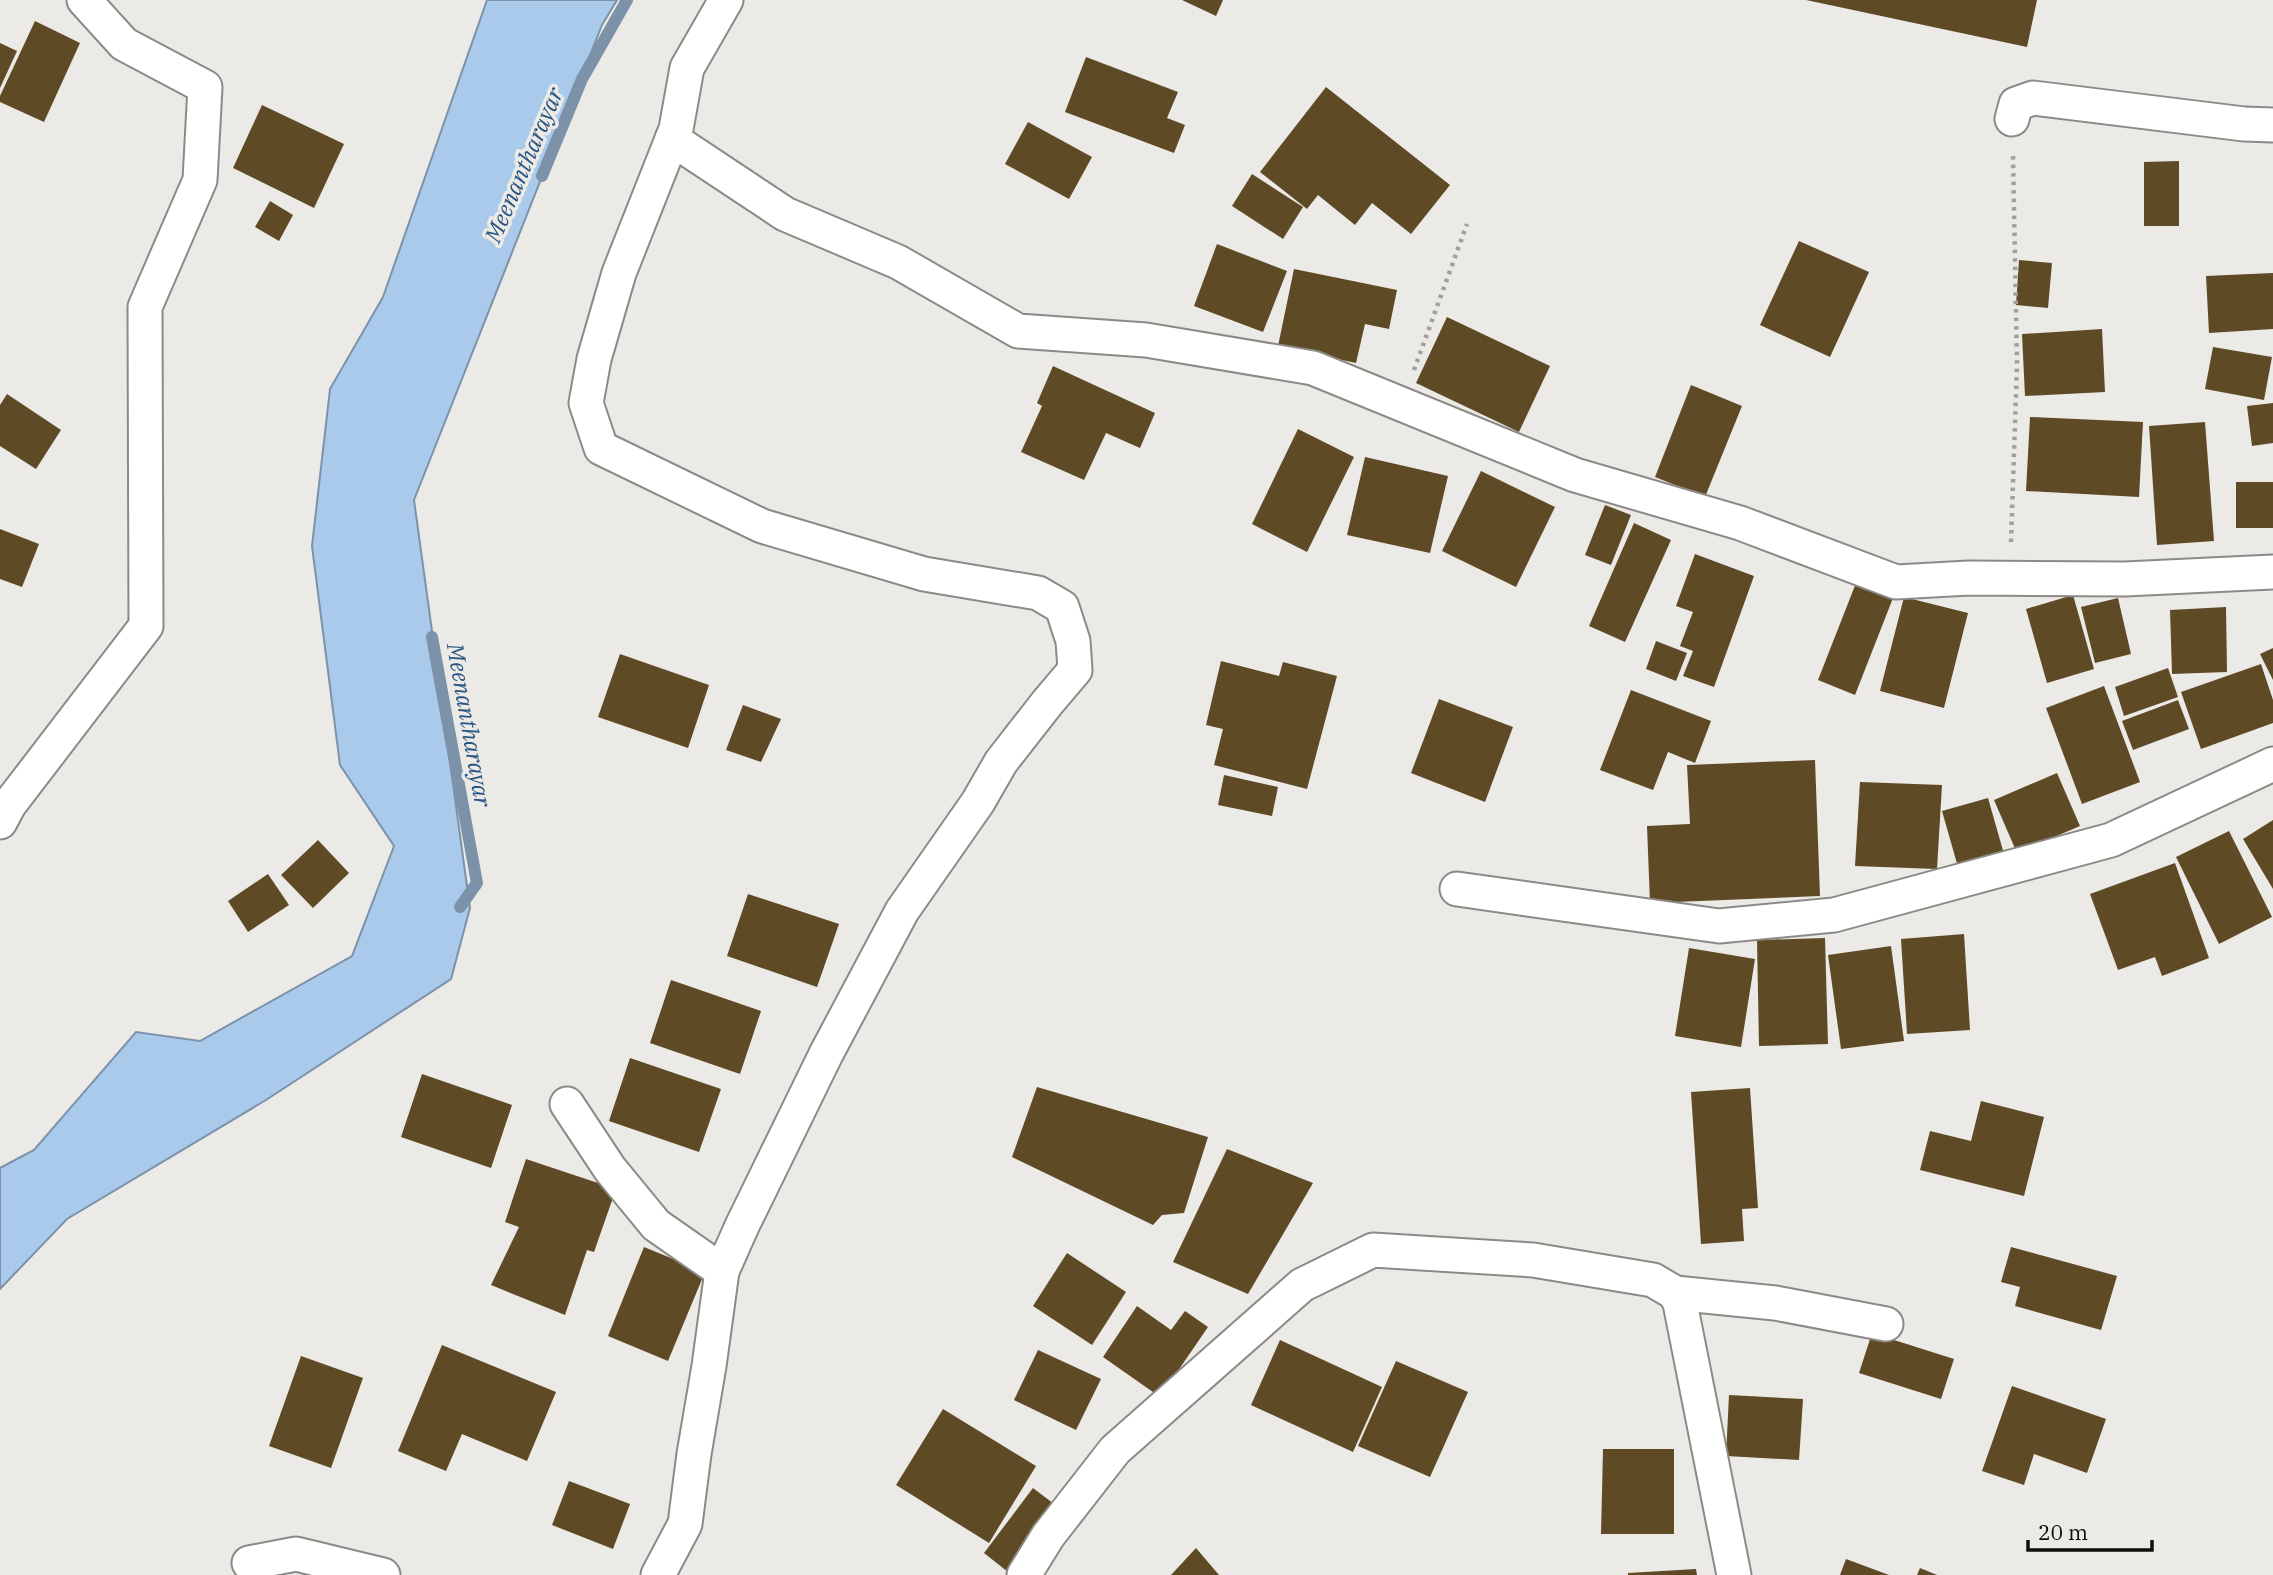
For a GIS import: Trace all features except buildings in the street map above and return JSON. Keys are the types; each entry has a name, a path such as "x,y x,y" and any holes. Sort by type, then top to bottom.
{"street":[{"path":"0,822 9,805 146,626 145,307 200,180 205,86 124,44 84,0"},
{"path":"659,1575 685,1524 722,1270 826,1054 902,911 978,803 1001,762 1075,670 1073,641 1062,607 1038,593 924,574 762,526 601,448 586,403 594,359 619,274 676,129 687,68 726,0"},
{"path":"2012,118 2016,104 2033,98 2244,124 2273,125"},
{"path":"672,139 785,215 898,262 1018,331 1146,340 1312,368 1575,475 1740,523 1896,582 2010,578 2125,579 2273,572"},
{"path":"1457,889 1719,926 1834,915 2111,840 2273,764"},
{"path":"567,1104 610,1169 656,1225 722,1270"},
{"path":"1024,1575 1048,1536 1115,1450 1302,1285 1373,1250 1532,1260 1653,1280 1675,1293 1776,1303 1886,1324"},
{"path":"1675,1293 1680,1303 1734,1575"},
{"path":"250,1563 296,1554 383,1575"}],"path":[{"path":"2010,578 2017,365 2012,118"},
{"path":"1401,404 1467,224"}],"water":[{"path":"487,0 617,0 602,25 414,500 470,908 451,979 266,1100 67,1219 0,1289 0,1168 34,1150 136,1032 200,1041 352,956 394,846 340,765 312,546 330,389 383,297"}],"waterway":[{"name":"Meenantharayar","path":"542,176 582,79 627,0"},
{"name":"Meenantharayar","path":"432,637 477,883 460,907"}]}
